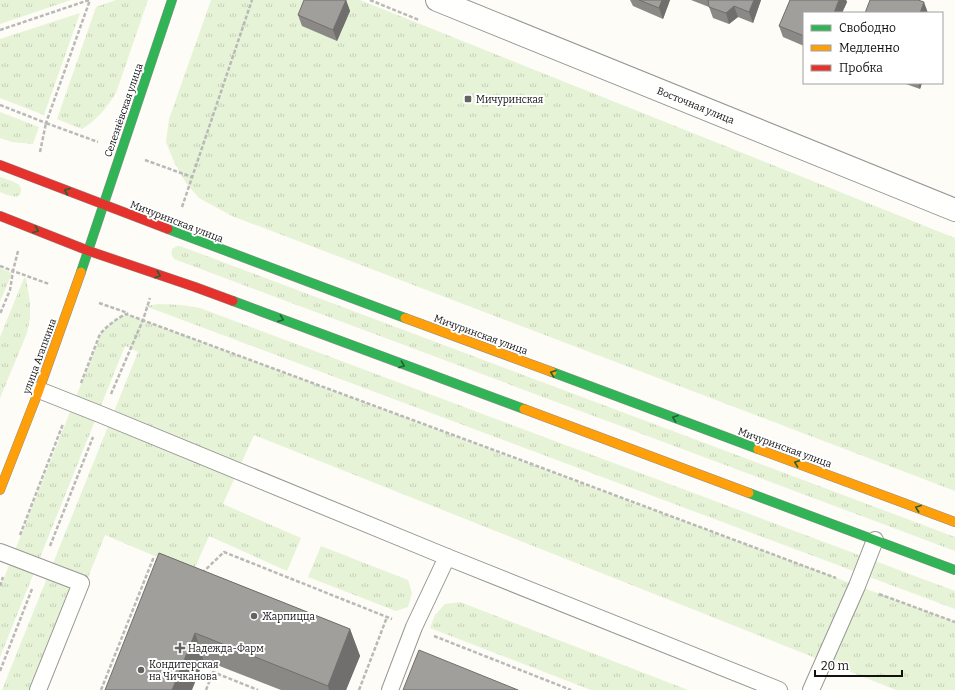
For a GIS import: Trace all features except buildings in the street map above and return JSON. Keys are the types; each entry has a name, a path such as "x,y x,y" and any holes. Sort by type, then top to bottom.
{"main road":[{"name":"Селезнёвская улица","path":"96,228 172,0"},
{"name":"Мичуринская улица","path":"0,165 173,231 955,522"},
{"path":"0,216 89,251 195,287 955,570"},
{"name":"улица Агапкина","path":"0,490 4,465 39,390 96,228"}],"street":[{"name":"Восточная улица","path":"437,0 955,210"}],"lane":[{"path":"39,390 447,557 779,690"},
{"path":"811,690 857,586 875,540"},
{"path":"0,552 81,583 38,690"},
{"path":"390,690 414,627 447,557"}],"path":[{"path":"0,30 90,0"},
{"path":"0,105 46,123 90,0"},
{"path":"173,231 252,0"},
{"path":"0,266 13,271 10,290 0,314"},
{"path":"49,546 102,415 143,320 158,275"},
{"path":"20,536 100,334 105,328 126,314 955,622"},
{"path":"197,578 224,552 571,690"},
{"path":"101,690 152,559 165,564"},
{"path":"0,586 6,571"},
{"path":"0,671 35,583"},
{"path":"359,690 387,617"},
{"path":"206,690 213,672 258,690"}],"green space":[{"path":"0,0 71,0 0,24"},
{"path":"116,0 148,0 116,93 101,113 82,129 57,119 96,7"},
{"path":"211,0 360,0 955,238 955,491 232,216 199,198 186,183 174,162 166,142 169,119"},
{"path":"80,13 44,115 0,98 0,39"},
{"path":"0,112 39,127 33,144 12,142 0,138"},
{"path":"0,177 18,184 21,189 19,196 13,196 0,192"},
{"path":"177,246 955,537 955,551 174,259 172,249"},
{"path":"0,268 12,273 0,302"},
{"path":"24,278 26,278 30,302 30,318 27,333 0,398 0,337"},
{"path":"159,304 182,305 200,308 955,591 955,609 145,306"},
{"path":"126,314 955,622 955,690 896,690 254,435 223,504 301,538 287,571 209,536 193,572 202,576 105,535 43,690 2,690 138,352 125,346 0,657 0,588 101,334 112,322"},
{"path":"321,546 408,580 412,593 408,607 396,611 308,577"},
{"path":"460,602 688,690 591,690 430,628 435,615 445,604"}],"traffic: fast":[{"path":"81,272 172,0"},
{"path":"168,229 405,318"},
{"path":"233,301 524,409"},
{"path":"552,372 758,449"},
{"path":"749,493 955,570"}],"traffic: slow":[{"path":"0,490 39,390 81,272"},
{"path":"405,318 552,372"},
{"path":"524,409 749,493"},
{"path":"758,449 955,522"}],"traffic: jam":[{"path":"0,165 168,229"},
{"path":"0,216 89,251 233,301"}],"place":[{"name":"Мичуринская","path":"468,99"},
{"name":"Жарпицца","path":"254,616"},
{"name":"Надежда-Фарм","path":"180,648"},
{"name":"Кондитерская на Чичканова","path":"141,670"}]}
